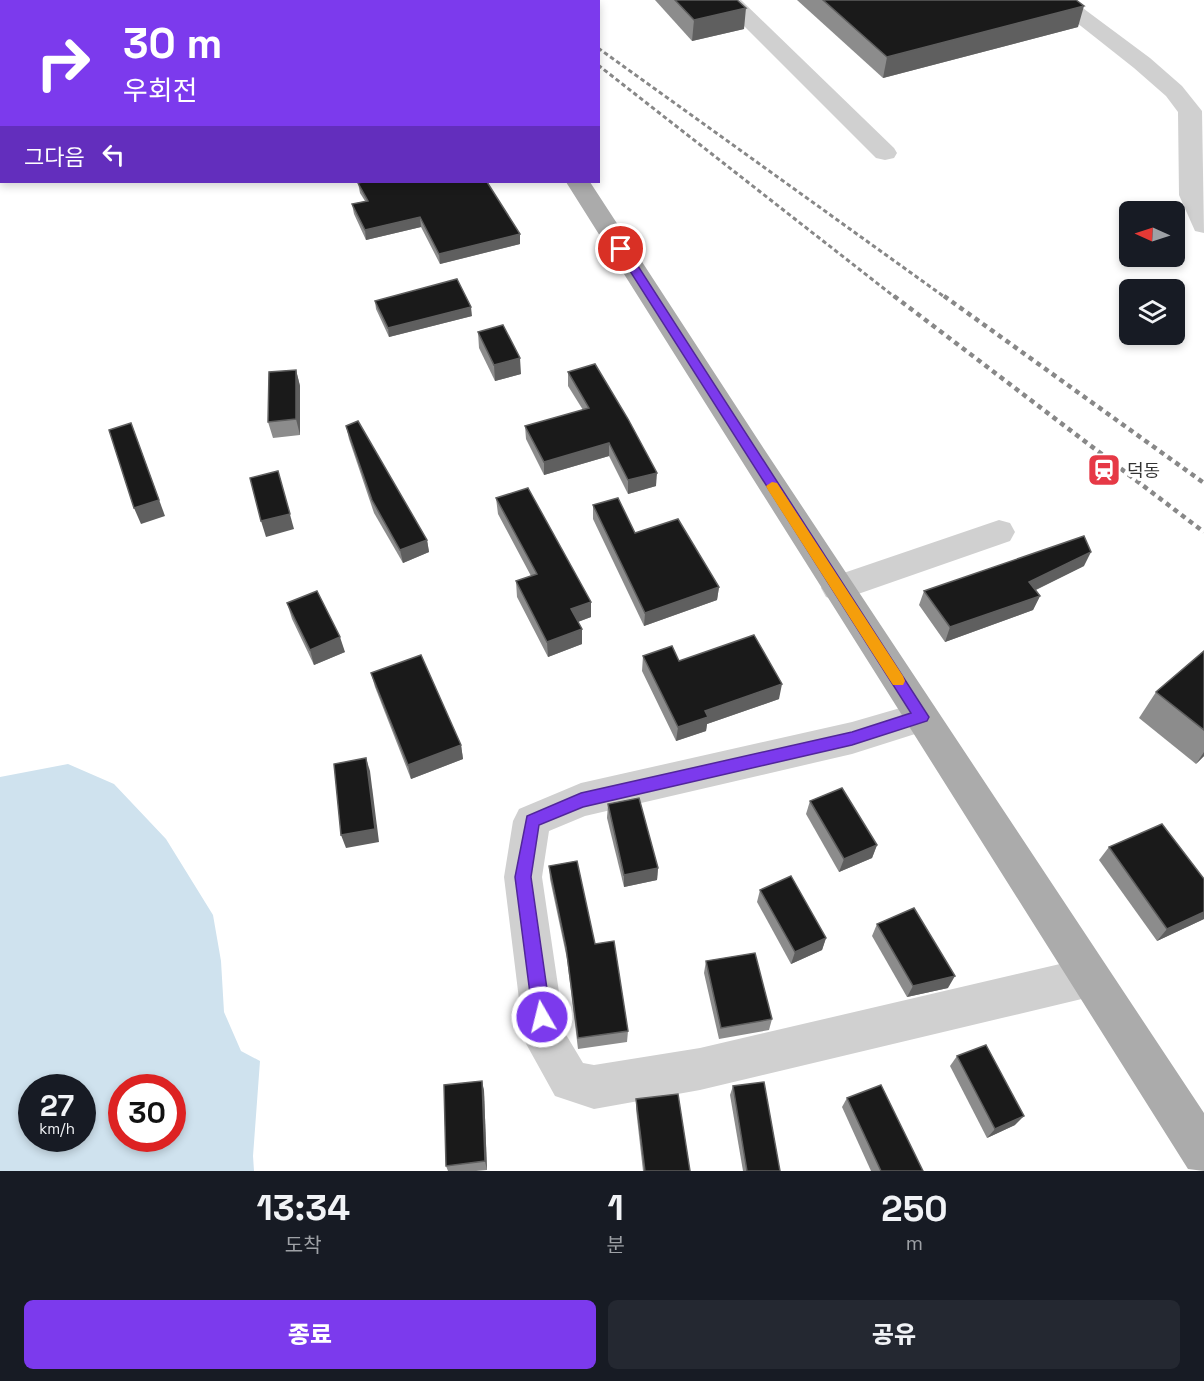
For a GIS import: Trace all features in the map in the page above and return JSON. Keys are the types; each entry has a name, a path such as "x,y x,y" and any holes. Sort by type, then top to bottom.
{"main road":[{"path":"579,183 1204,1153"}],"street":[{"path":"729,0 885,153"},
{"path":"1059,0 1142,63 1174,91 1190,111 1192,195 1204,225"},
{"path":"838,588 999,532"},
{"path":"921,717 852,738 581,800 532,821 523,877 545,1040 570,1081 594,1087 700,1069 1090,977"}],"water":[{"path":"68,764 114,784 166,839 213,915 221,961 224,1012 241,1051 260,1061 253,1156 254,1171 0,1171 0,777"}],"building":[{"path":"675,0 737,0 746,8 694,20"},
{"path":"823,0 1076,0 1084,6 887,57"},
{"path":"358,183 488,183 520,234 439,254 420,217 365,230 352,204 368,201"},
{"path":"457,279 471,307 388,328 375,301"},
{"path":"503,325 520,358 494,365 478,332"},
{"path":"595,364 657,473 628,480 609,443 544,462 525,426 589,408 568,372"},
{"path":"296,370 296,419 268,422 269,372"},
{"path":"358,421 427,540 400,550 372,500 346,426"},
{"path":"131,423 159,500 134,508 109,430"},
{"path":"278,471 290,514 261,521 250,478"},
{"path":"528,488 591,602 571,609 582,629 547,642 516,581 537,574 496,498"},
{"path":"618,498 635,533 678,519 719,587 645,613 593,505"},
{"path":"1084,536 1091,552 1029,582 1040,596 950,627 924,591"},
{"path":"317,591 340,637 310,650 287,603"},
{"path":"754,635 782,684 705,711 708,717 678,727 643,656 672,646 679,661"},
{"path":"1204,651 1204,730 1156,692"},
{"path":"421,655 461,745 408,765 371,673"},
{"path":"366,758 375,829 341,835 334,764"},
{"path":"842,788 877,845 844,859 810,801"},
{"path":"639,798 658,868 624,875 608,804"},
{"path":"1162,824 1204,879 1204,912 1167,929 1109,847"},
{"path":"577,861 595,944 614,941 628,1031 578,1038 566,947 549,866"},
{"path":"791,876 826,938 795,952 760,890"},
{"path":"914,908 955,976 913,986 877,924"},
{"path":"755,953 772,1019 721,1028 706,961"},
{"path":"986,1045 1024,1116 995,1129 957,1056"},
{"path":"482,1081 485,1161 446,1166 444,1085"},
{"path":"764,1082 780,1171 747,1171 733,1086"},
{"path":"881,1085 923,1171 881,1171 847,1098"},
{"path":"678,1094 690,1171 645,1171 636,1099"}],"railway":[{"path":"600,49 946,298"},
{"path":"600,67 896,298"},
{"path":"894,296 1204,532"},
{"path":"944,296 1204,483"}],"slow traffic":[{"path":"772,486 898,681"}],"place":[{"name":"덕동","path":"1104,470"}],"route":[{"path":"542,1017 523,877 532,821 581,800 852,738 921,717 621,249"}]}
